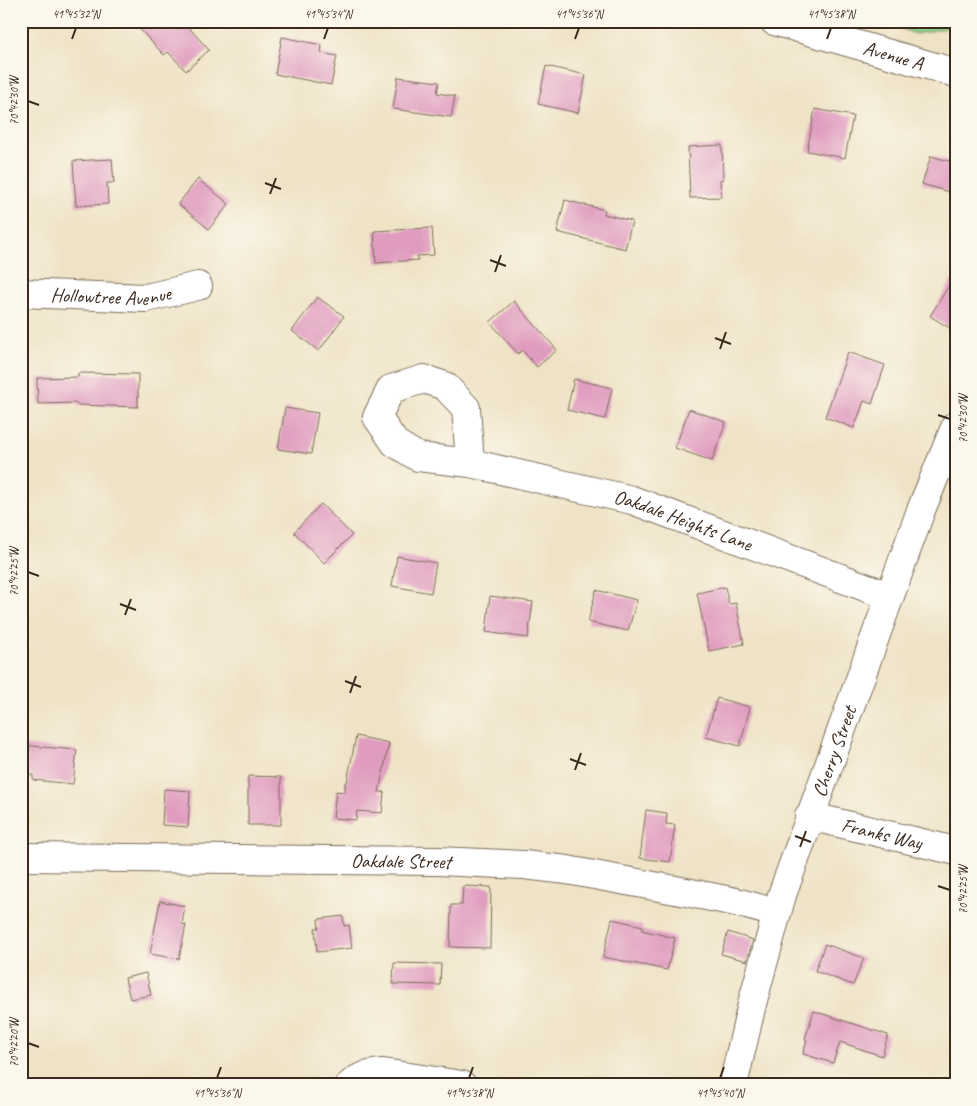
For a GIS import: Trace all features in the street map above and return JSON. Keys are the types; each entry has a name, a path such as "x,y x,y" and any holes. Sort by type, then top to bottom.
{"street":[{"name":"Avenue A","path":"774,21 956,73"},
{"name":"Hollowtree Avenue","path":"21,293 146,298 198,286"},
{"name":"Cherry Street","path":"733,1085 776,913 889,596 934,474 956,424"},
{"name":"Oakdale Heights Lane","path":"470,463 632,500 889,596"},
{"name":"Franks Way","path":"809,816 956,851"},
{"name":"Oakdale Street","path":"21,857 446,862 524,865 567,870 681,891 736,902 776,913"},
{"path":"350,1085 364,1076 383,1073 462,1085"}],"green space":[{"path":"878,21 956,21 956,26 916,34"}],"building":[{"path":"132,21 183,21 209,50 186,71 168,52 164,55"},
{"path":"282,37 322,45 321,53 337,56 331,85 275,74"},
{"path":"546,66 586,75 578,113 538,104"},
{"path":"398,77 439,82 437,93 455,96 451,117 393,109"},
{"path":"815,109 853,116 845,158 807,151"},
{"path":"722,145 723,179 720,180 721,197 690,198 688,147"},
{"path":"931,156 956,163 956,194 922,184"},
{"path":"112,159 114,183 107,183 108,204 76,206 73,161"},
{"path":"198,179 229,204 209,229 178,204"},
{"path":"565,200 605,210 604,214 632,221 625,249 557,232"},
{"path":"432,228 434,255 417,256 418,260 376,263 374,231"},
{"path":"956,274 956,332 930,316"},
{"path":"317,297 344,316 319,351 292,331"},
{"path":"514,301 557,350 537,367 522,350 518,354 490,322"},
{"path":"848,352 885,365 872,404 864,401 854,428 825,417"},
{"path":"78,373 138,374 138,407 77,405 77,403 38,404 37,378 78,377"},
{"path":"574,379 612,388 605,419 567,410"},
{"path":"285,408 318,413 311,454 278,449"},
{"path":"689,409 726,422 712,461 675,448"},
{"path":"321,504 352,535 324,563 294,532"},
{"path":"397,556 436,563 431,593 392,586"},
{"path":"725,587 729,604 736,603 744,644 709,651 697,593"},
{"path":"596,590 637,600 628,631 588,622"},
{"path":"490,596 533,602 528,638 486,632"},
{"path":"717,698 750,707 740,746 706,737"},
{"path":"356,736 389,743 379,792 384,792 382,813 357,811 356,820 333,818 336,791 345,792 345,782 347,782"},
{"path":"21,745 77,750 73,784 33,780 33,775 21,774"},
{"path":"248,776 281,777 281,825 248,825"},
{"path":"164,789 190,791 188,827 162,825"},
{"path":"646,810 667,813 666,824 675,825 670,862 640,858"},
{"path":"463,886 491,887 490,948 450,947 451,905 462,905"},
{"path":"160,901 185,906 182,924 186,925 179,959 150,954"},
{"path":"343,916 344,926 349,925 352,948 317,952 315,928 319,928 318,919"},
{"path":"612,919 643,926 642,930 675,938 667,970 603,957"},
{"path":"728,932 753,940 747,961 721,954"},
{"path":"825,944 864,958 853,985 815,971"},
{"path":"394,963 441,964 440,985 393,984"},
{"path":"146,973 151,995 130,999 125,978"},
{"path":"814,1011 888,1035 882,1056 840,1042 833,1063 803,1054 807,1040 805,1039"}]}
